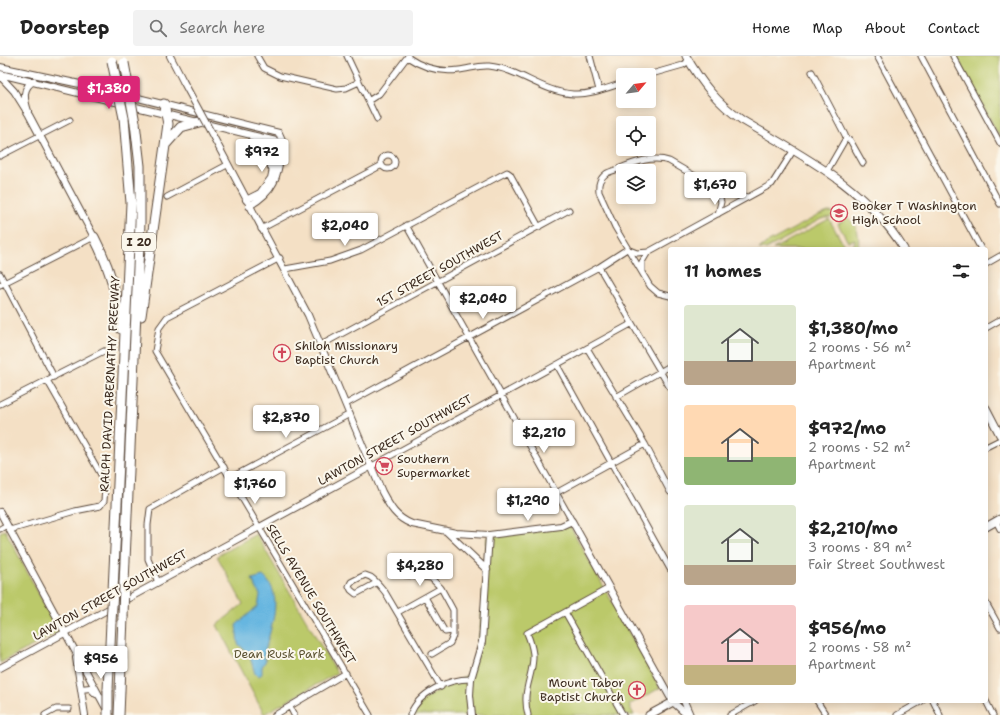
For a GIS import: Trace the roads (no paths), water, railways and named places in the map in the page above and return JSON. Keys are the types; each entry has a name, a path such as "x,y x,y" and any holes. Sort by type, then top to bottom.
{"highway":[{"name":"RALPH DAVID ABERNATHY FREEWAY","path":"108,715 131,203 124,118 111,59"},
{"name":"RALPH DAVID ABERNATHY FREEWAY","path":"119,712 141,188 135,123 123,60"},
{"path":"134,361 165,145 167,115 164,104"},
{"path":"165,145 181,127 199,122"},
{"path":"94,237 106,260 113,283 124,353"}],"main road":[{"path":"687,59 708,90 726,109 827,171 860,196 875,211 902,247"},
{"path":"988,412 1000,434"},
{"path":"988,525 998,520"},
{"path":"649,715 668,703"}],"street":[{"path":"170,56 261,229 280,258 321,344 390,506 399,518 412,524 446,531 489,535 561,526 572,522"},
{"path":"257,56 264,68 280,76 337,89 346,88 359,82"},
{"path":"346,56 377,119"},
{"path":"368,101 379,94 407,56 423,66 441,71 457,71 481,66 496,67 512,72 549,89 564,93 582,94 616,85"},
{"path":"590,56 599,90"},
{"path":"877,56 980,247"},
{"path":"921,56 1000,204"},
{"path":"953,56 1000,143"},
{"path":"656,73 683,65 687,59"},
{"path":"0,67 275,131 281,136 284,142 276,180 265,196 248,203"},
{"path":"812,72 846,138 850,140 863,163"},
{"path":"0,75 276,141"},
{"path":"0,75 14,91 29,115 94,237 2,284"},
{"path":"29,115 24,98 25,90 32,82 47,77"},
{"path":"0,156 70,120"},
{"path":"248,134 266,148 270,158 272,173"},
{"path":"276,141 281,136"},
{"path":"827,171 846,138"},
{"path":"248,203 260,193 271,178 278,145 276,141"},
{"path":"627,249 637,253 648,252 748,197 775,181 793,151"},
{"path":"668,296 658,293 650,286 627,249 599,192 600,181 607,173 650,159 660,158 669,161 717,189 732,195 748,197"},
{"path":"167,197 227,165"},
{"path":"261,229 382,165"},
{"path":"285,269 346,256 507,172 510,174 539,227"},
{"path":"717,189 721,202 718,214"},
{"name":"1ST STREET SOUTHWEST","path":"321,344 569,210"},
{"path":"406,225 668,691"},
{"path":"346,404 599,267 627,249"},
{"path":"642,273 642,262 648,252"},
{"path":"988,261 1000,256"},
{"name":"SELLS AVENUE SOUTHWEST","path":"280,258 167,317 162,322 157,337 155,346 156,354 370,715"},
{"path":"599,267 631,324 668,385"},
{"path":"0,274 2,284 54,376"},
{"path":"988,327 1000,320"},
{"name":"LAWTON STREET SOUTHWEST","path":"0,668 631,324"},
{"path":"587,348 645,444 668,488"},
{"path":"0,404 104,350"},
{"path":"557,365 668,565"},
{"path":"616,397 668,367"},
{"path":"0,529 100,506 104,501 104,480 47,380"},
{"path":"230,478 350,414"},
{"path":"988,446 1000,440"},
{"path":"556,493 645,444"},
{"path":"158,582 148,559 150,509 224,467"},
{"path":"0,512 108,715"},
{"path":"998,520 1000,529"},
{"path":"446,531 487,570"},
{"path":"472,715 470,695 471,679 482,642 489,535"},
{"path":"376,583 356,594 349,586 352,582 365,575 370,577 376,583 390,598 441,687"},
{"path":"405,575 431,578 441,588 453,610 453,631 450,643 432,654"},
{"path":"398,612 441,588"},
{"path":"528,715 525,698 533,655 527,633 609,588"},
{"path":"425,597 445,632 453,631"},
{"path":"988,606 1000,628"},
{"path":"566,612 623,715"},
{"path":"76,655 85,715"},
{"path":"275,715 346,673"},
{"path":"410,715 418,700 456,679 471,679"},
{"path":"81,689 90,688 100,698"},
{"path":"676,703 687,715"},
{"path":"685,703 690,715"},
{"path":"730,715 751,703"},
{"path":"819,703 826,715"},
{"path":"897,715 918,703"},
{"path":"934,703 940,715"},
{"path":"987,703 993,715"},
{"path":"290,707 294,715"},
{"path":"45,715 56,709 69,710"}],"water":[{"path":"263,576 270,584 274,594 275,604 272,626 264,657 266,660 262,667 262,674 259,676 255,674 249,654 238,644 236,625 258,606 260,595 252,579"}],"place":[{"name":"Booker T Washington High School","path":"839,213"},
{"name":"Shiloh Missionary Baptist Church","path":"282,353"},
{"name":"Southern Supermarket","path":"384,466"},
{"name":"Mount Tabor Baptist Church","path":"637,690"}],"park label":[{"name":"Dean Rusk Park","path":"279,654"}]}
